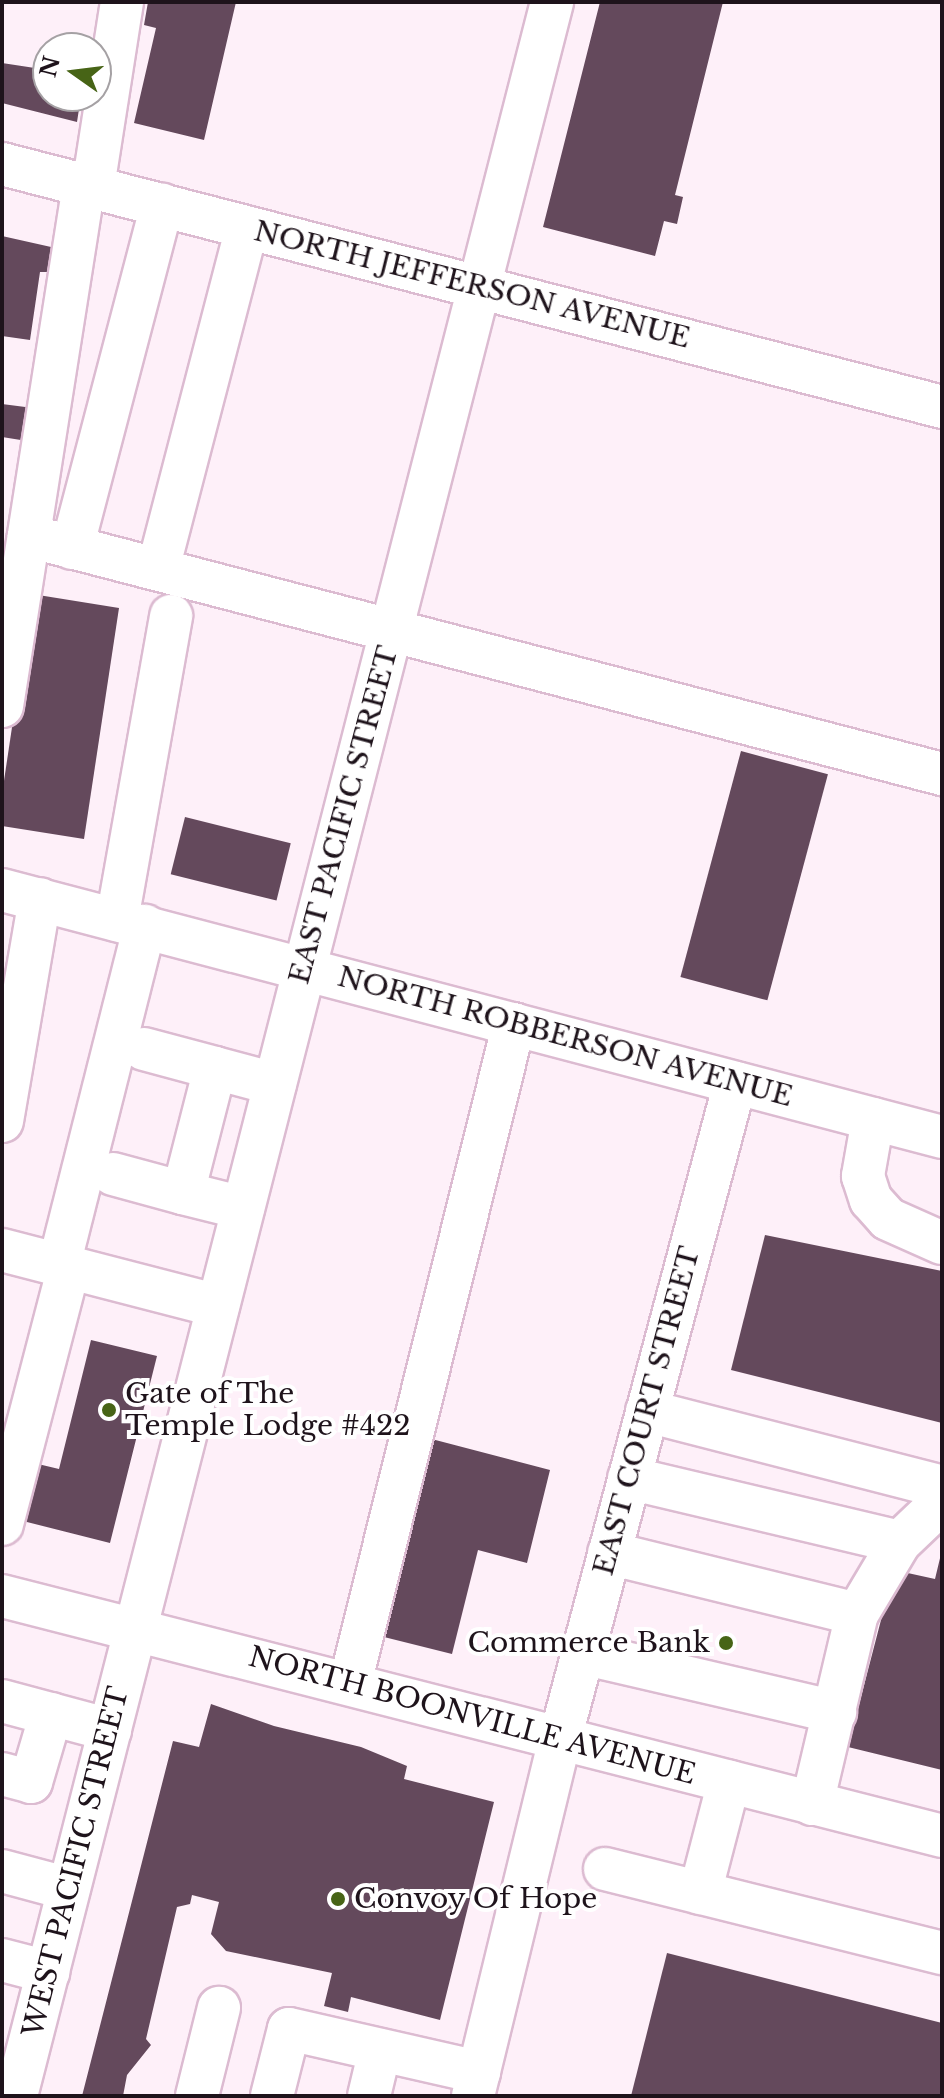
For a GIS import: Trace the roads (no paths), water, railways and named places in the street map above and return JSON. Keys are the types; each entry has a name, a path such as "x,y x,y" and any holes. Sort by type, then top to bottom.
{"street":[{"path":"2,706 122,2"},
{"name":"EAST PACIFIC STREET","path":"136,1629 552,2"},
{"name":"NORTH JEFFERSON AVENUE","path":"2,164 942,407"},
{"path":"72,548 162,205"},
{"path":"158,569 247,227"},
{"path":"29,536 942,774"},
{"path":"2,1524 64,1266 131,923 171,616"},
{"path":"2,1121 21,894"},
{"name":"NORTH ROBBERSON AVENUE","path":"21,894 942,1137"},
{"path":"350,1684 514,1024"},
{"path":"144,1049 275,1084"},
{"path":"183,1193 215,1068"},
{"name":"EAST COURT STREET","path":"476,2084 582,1653 735,1083"},
{"path":"873,1119 863,1176 871,1200 888,1219 942,1243"},
{"path":"113,1174 243,1208"},
{"path":"2,1250 218,1306"},
{"path":"647,1411 942,1487"},
{"path":"629,1478 900,1542"},
{"path":"812,1804 857,1614 900,1542 942,1502"},
{"path":"609,1553 857,1614"},
{"name":"NORTH BOONVILLE AVENUE","path":"2,1596 942,1836"},
{"name":"WEST PACIFIC STREET","path":"16,2096 136,1629"},
{"path":"582,1653 835,1712"},
{"path":"2,1701 110,1730"},
{"path":"2,1774 31,1782 51,1714"},
{"path":"700,1893 729,1782"},
{"path":"605,1869 942,1953"},
{"path":"2,1871 69,1889"},
{"path":"2,1960 48,1972"},
{"path":"197,2096 219,2008"},
{"path":"272,2096 289,2029 380,2050 476,2084"},
{"path":"369,2096 380,2050"}],"place":[{"name":"Gate of The Temple Lodge #422","path":"109,1410"},
{"name":"Commerce Bank","path":"726,1643"},
{"name":"Convoy Of Hope","path":"338,1899"}]}
